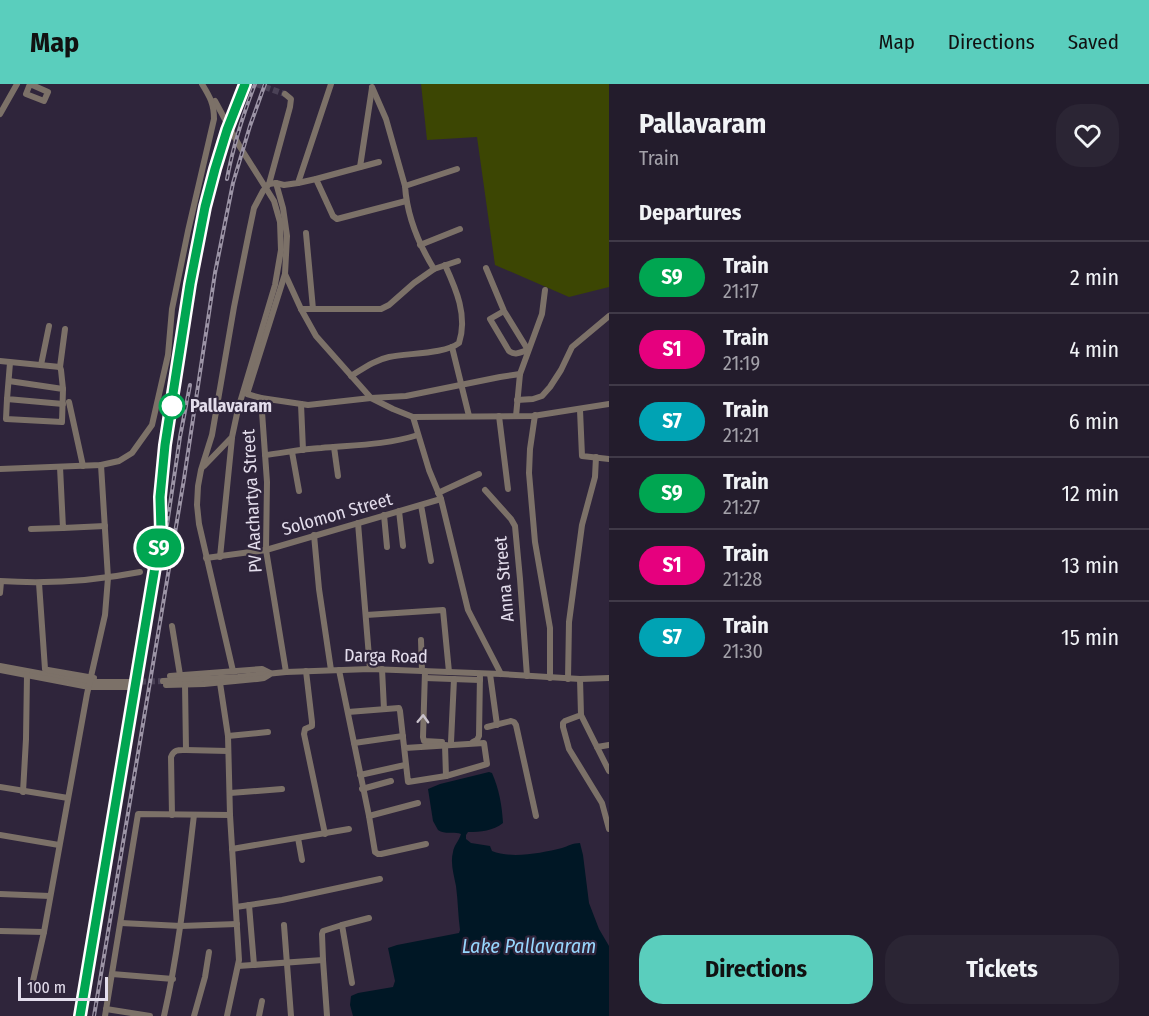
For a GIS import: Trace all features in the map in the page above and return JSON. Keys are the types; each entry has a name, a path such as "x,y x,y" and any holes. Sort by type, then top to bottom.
{"street":[{"path":"0,114 17,84"},
{"path":"0,469 101,465 119,461 132,453 152,425 168,355 172,309 214,119 212,101 202,84"},
{"path":"207,84 240,147 274,201 281,234 281,250 275,285 240,402 232,437 220,556"},
{"path":"298,183 331,84"},
{"path":"360,167 372,85"},
{"path":"372,85 386,119 405,186 406,201 416,237 434,269"},
{"path":"240,402 247,394 285,274 287,236 283,208 272,183 290,107 291,99 285,94"},
{"path":"233,671 206,558 197,505 201,470 212,435 254,208 262,191 272,183 284,185 298,183 379,162"},
{"path":"405,186 457,169"},
{"path":"315,179 333,216 337,219 406,201"},
{"path":"420,245 460,229"},
{"path":"306,233 313,309"},
{"path":"301,309 381,309 434,269 458,261"},
{"path":"351,376 375,361 388,357 452,347 459,343 461,309 445,265"},
{"path":"486,268 504,311 528,350"},
{"path":"285,274 316,336 371,398 393,409 413,417 516,416 580,410 609,404"},
{"path":"516,416 520,374 542,314 545,290"},
{"path":"504,311 490,319 509,351 517,354 528,350"},
{"path":"517,400 542,396 561,370 573,347 609,316"},
{"path":"41,365 49,326"},
{"path":"65,329 60,367 66,403 82,466"},
{"path":"452,347 469,416"},
{"path":"0,361 60,367"},
{"path":"10,363 5,418 61,423 66,403"},
{"path":"247,394 308,405 406,396 500,376 520,374"},
{"path":"9,381 63,389"},
{"name":"PV Aachartya Street","path":"261,398 267,482 266,550 286,672"},
{"path":"7,399 66,403"},
{"path":"300,404 303,450"},
{"path":"580,410 582,456 609,459"},
{"path":"535,415 530,449 530,473 535,542 550,628 550,678"},
{"path":"499,416 508,489"},
{"path":"413,417 429,470 440,496 468,610 501,674"},
{"path":"265,455 380,444 418,435"},
{"path":"201,470 232,437"},
{"path":"334,447 338,476"},
{"path":"292,452 299,491"},
{"path":"568,679 569,622 582,525 595,477 597,457"},
{"path":"33,981 105,615 108,578 101,465"},
{"path":"60,467 63,528"},
{"name":"Solomon Street","path":"206,558 266,550 421,505 479,474"},
{"name":"Anna Street","path":"485,490 515,526 527,676"},
{"path":"421,505 431,561"},
{"path":"399,511 402,546"},
{"path":"384,515 387,547"},
{"path":"358,523 370,669"},
{"path":"31,528 105,526"},
{"path":"314,536 331,670"},
{"path":"0,593 1,581 39,583 108,578 140,572"},
{"path":"39,583 45,669"},
{"path":"366,615 443,610 449,672"},
{"path":"172,626 186,750"},
{"path":"348,712 399,708 408,782 446,776 487,764 484,743 448,744 424,741 424,673 421,640"},
{"path":"0,664 45,669 90,682 122,679"},
{"path":"0,664 86,682 130,685 90,682 27,675 0,670"},
{"path":"170,676 180,681 220,682 264,678 270,673 262,669 233,671 180,681"},
{"name":"Darga Road","path":"180,681 163,683 270,673 370,669 424,673 449,672 480,677 501,674 568,679 609,678"},
{"path":"382,669 384,709"},
{"path":"339,670 375,852 378,854 426,844"},
{"path":"306,671 312,726 306,729 304,734 325,834"},
{"path":"405,748 474,742 479,736 480,677 454,679 424,673"},
{"path":"490,674 497,725"},
{"path":"22,792 27,675"},
{"path":"446,776 454,679"},
{"path":"580,679 581,715 608,769"},
{"path":"220,682 228,735 230,815 240,960 227,1016"},
{"path":"581,715 565,721 563,727 569,749 602,803 609,830"},
{"path":"487,727 511,721 516,725 536,816"},
{"path":"228,735 268,732"},
{"path":"354,743 403,736"},
{"path":"597,747 609,745"},
{"path":"172,815 171,757 173,753 176,750 228,751"},
{"path":"360,775 405,765"},
{"path":"362,789 392,781"},
{"path":"0,787 68,798"},
{"path":"230,793 282,789"},
{"path":"369,816 418,803"},
{"path":"150,1016 106,1012 138,814 230,815"},
{"path":"164,1016 181,926 194,815"},
{"path":"232,849 349,829"},
{"path":"0,835 59,844"},
{"path":"298,838 302,860"},
{"path":"236,907 282,900 380,879"},
{"path":"0,894 50,896"},
{"path":"249,905 254,965"},
{"path":"327,1016 323,931 369,918"},
{"path":"121,923 181,926 237,924"},
{"path":"284,925 291,1016"},
{"path":"342,925 352,984"},
{"path":"0,931 44,932"},
{"path":"194,1016 205,977 209,952"},
{"path":"238,966 323,960"},
{"path":"112,974 172,979"},
{"path":"259,1016 262,1001"}],"green space":[{"path":"421,84 609,84 609,287 569,297 495,265 477,137 427,140"}],"water":[{"name":"Lake Pallavaram","path":"492,773 498,791 503,823 495,828 468,832 466,839 471,843 490,846 492,851 517,855 545,852 580,843 589,903 599,929 609,946 609,1016 353,1016 350,1005 351,996 393,987 395,981 388,948 459,933 457,892 452,860 461,834 438,830 433,821 428,789"}],"tunnel":[{"path":"256,84 285,94"},
{"path":"131,682 163,681"}],"railway":[{"path":"80,1016 161,531 160,497 165,445 190,284 215,169 245,84"},
{"path":"227,179 246,107 255,84"},
{"path":"94,1016 184,479 215,273 233,183 265,84"},
{"path":"167,525 190,385"}],"train":[{"name":"S9","path":"80,1016 161,531 160,497 165,445 190,284 215,169 245,84"}],"place":[{"name":"Pallavaram","path":"172,406"}]}
